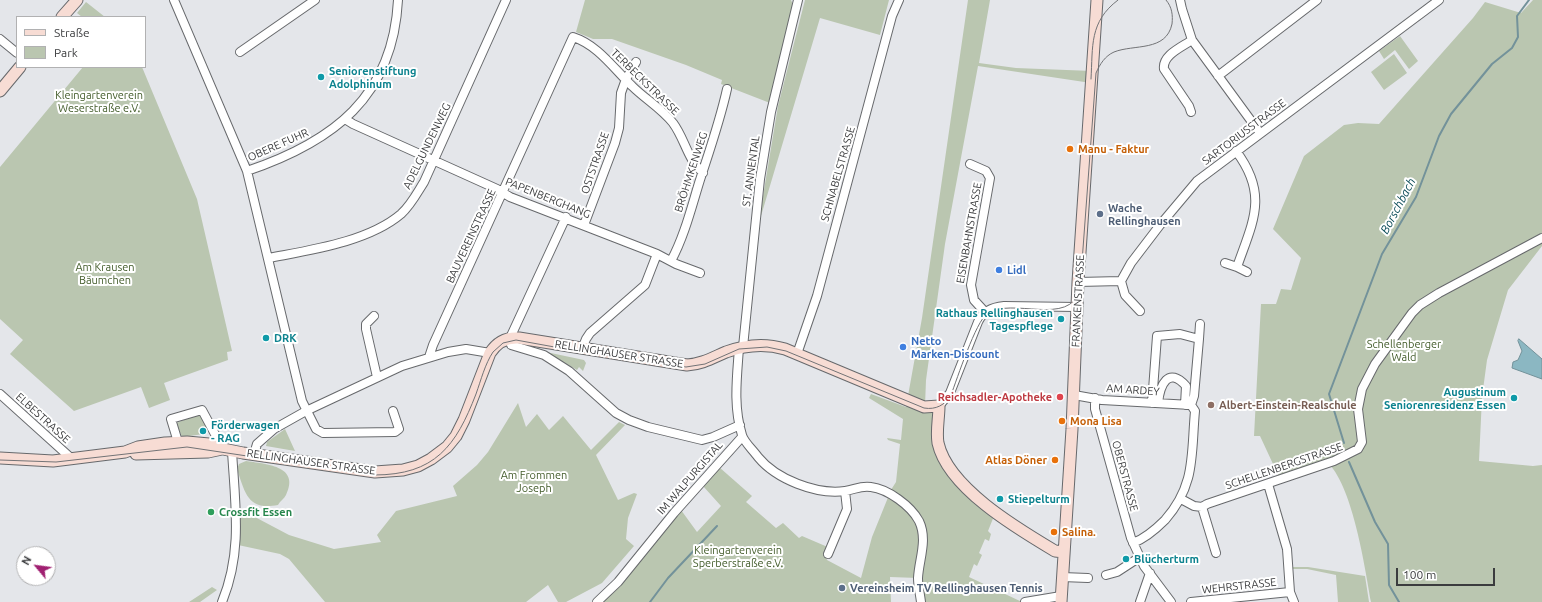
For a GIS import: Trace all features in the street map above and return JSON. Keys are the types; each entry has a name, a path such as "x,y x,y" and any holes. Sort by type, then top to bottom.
{"main road":[{"path":"63,16 77,0"},
{"name":"FRANKENSTRASSE","path":"1061,599 1074,396 1078,282 1097,0"},
{"path":"0,91 19,68"},
{"name":"RELLINGHAUSER STRASSE","path":"0,458 53,461 125,452 138,447 178,442 209,444 227,450 375,472 396,472 418,466 440,453 456,436 464,420 490,353 496,344 510,338 519,338 687,365 708,361 741,347 776,346 924,407 939,406"},
{"path":"939,406 938,443 949,467 956,476 983,504 997,514 1055,550 1064,552"},
{"name":"RELLINGHAUSER STRASSE","path":"125,452 139,454 227,450"}],"street":[{"path":"174,0 247,171 302,401 306,411 319,432 391,433 398,431 399,429 393,410"},
{"path":"240,52 315,0"},
{"name":"OBERE FUHR","path":"247,171 298,150 319,138 345,119 372,87 387,59 396,30 398,0"},
{"name":"ADELGUNDENWEG","path":"269,258 368,234 401,214 412,202 424,182 506,0"},
{"name":"ST. ANNENTAL","path":"741,347 760,179 770,119 798,0"},
{"name":"SCHNABELSTRASSE","path":"797,354 817,296 892,16 899,0"},
{"path":"1180,0 1192,40 1260,133"},
{"path":"1218,76 1317,0"},
{"name":"SARTORIUSSTRASSE","path":"1121,281 1131,263 1182,197 1201,178 1439,0"},
{"path":"0,38 16,52"},
{"name":"TERBECKSTRASSE","path":"573,38 592,47 632,86 665,114 681,136 691,161 703,172"},
{"name":"BAUVEREINSTRASSE","path":"429,358 433,345 573,38"},
{"path":"1191,112 1189,106 1164,69 1163,64 1165,59 1192,40"},
{"name":"OSTSTRASSE","path":"584,225 615,143 619,128 621,93 626,79 636,62"},
{"name":"BRÖHMKENWEG","path":"671,261 703,172 717,128 727,88"},
{"name":"PAPENBERGHANG","path":"345,119 503,193 566,217 700,273"},
{"path":"1236,151 1249,171 1256,194 1254,214 1237,267"},
{"name":"EISENBAHNSTRASSE","path":"970,164 986,171 990,178 971,285 974,300 985,312"},
{"path":"566,217 510,338 513,347 544,355 569,371 606,405 629,420 697,440 713,437 740,425"},
{"name":"SCHELLENBERGSTRASSE","path":"1202,508 1207,504 1334,461 1358,450 1362,442 1358,409 1362,389 1382,353 1412,313 1434,295 1542,238"},
{"path":"582,349 590,333 644,285 657,254"},
{"path":"1225,263 1247,272"},
{"path":"1078,282 1121,281 1125,295 1140,311"},
{"path":"939,406 950,393 978,322 985,312 993,308 1004,306 1077,307"},
{"path":"374,316 366,324 366,329 377,377"},
{"path":"1188,405 1194,396 1200,324"},
{"path":"1155,403 1156,336 1180,334 1199,339"},
{"path":"741,347 736,382 742,436 767,467 778,475 812,488 828,491 845,492 862,486 873,487 890,494 904,504 914,514 920,525 923,542 918,579 921,602"},
{"path":"254,454 257,444 264,436 306,411 402,366 466,349 490,353"},
{"path":"1133,543 1152,532 1181,498 1189,476 1195,411 1188,405 1186,386 1176,378 1169,378 1163,382 1155,403"},
{"name":"ELBESTRASSE","path":"0,394 72,459"},
{"name":"AM ARDEY","path":"1074,396 1188,405"},
{"name":"OBERSTRASSE","path":"1095,398 1099,423 1133,543 1150,573 1171,602"},
{"path":"178,442 171,419 202,410 227,450 237,534 232,570 222,602"},
{"name":"IM WALPURGISTAL","path":"598,602 618,582 674,513 742,436"},
{"path":"1268,484 1286,549 1290,592 1294,602"},
{"path":"828,554 847,509 845,492"},
{"path":"1181,498 1194,506 1202,508 1216,553"},
{"path":"1106,575 1117,572 1140,557"},
{"path":"1140,602 1150,573"},
{"path":"1062,577 1088,578"},
{"name":"WEHRSTRASSE","path":"1190,602 1290,592"},
{"path":"1025,602 1061,599"}],"green space":[{"path":"585,0 791,0 794,7 770,103 721,84 722,80 686,65 612,39 593,39 576,32"},
{"path":"805,0 889,0 880,35 820,18 758,226 778,106"},
{"name":"Kleingartenverein Sperberstraße e.V.","path":"968,0 990,0 979,63 1016,68 1092,71 1091,83 978,66 945,244 926,380 925,406 937,405 941,455 994,516 988,531 991,534 989,541 985,539 979,553 982,555 977,566 974,564 969,577 1022,602 921,602 918,578 890,577 891,602 603,602 616,590 681,510 697,532 721,506 703,486 719,467 752,496 746,502 776,528 783,523 799,538 802,536 830,548 826,557 827,560 861,578 872,537 889,495 920,522 889,493 896,482 900,444 888,440 887,438 901,440 903,419 869,398 871,394 906,407 922,318"},
{"name":"Schellenberger Wald","path":"1533,0 1542,0 1542,246 1508,290 1487,360 1482,397 1479,461 1533,466 1542,465 1542,602 1371,602 1357,529 1351,509 1345,491 1329,464 1280,479 1260,436 1254,436 1261,304 1276,304 1281,289 1291,290 1301,258 1273,229 1304,156 1344,125 1358,123 1379,124 1473,18 1485,2 1521,13"},
{"path":"86,2 104,16 81,16 77,13"},
{"path":"1400,36 1418,61 1409,69 1395,50 1384,59 1379,51"},
{"path":"1394,54 1407,73 1384,90 1371,72"},
{"name":"Am Krausen Bäumchen","path":"82,68 142,68 197,199 232,351 227,352 228,360 164,383 170,400 149,408 141,387 74,411 10,354 23,340 0,319 0,167"},
{"path":"546,352 584,360 586,363 583,371 579,367 577,370"},
{"name":"Am Frommen Joseph","path":"518,403 526,427 537,414 549,430 563,416 591,450 619,422 625,425 596,455 618,500 634,493 637,494 628,518 626,539 634,546 602,583 566,602 558,602 548,585 526,602 325,602 289,559 280,554 238,545 236,507 289,535 334,549 381,542 377,535 396,511 457,496 453,486 477,465 488,452"},
{"path":"200,414 208,427 204,434 182,437 176,423"},
{"path":"285,429 295,451 266,446 267,442"},
{"path":"246,461 271,465 285,472 289,477 289,485 286,495 278,505 260,505 254,503 249,498 237,469 239,464"},
{"path":"1291,567 1308,567 1365,576 1369,602 1338,602 1336,575 1307,569 1291,569"},
{"path":"212,587 217,590 200,602 189,602"}],"water":[{"path":"1519,339 1542,359 1542,379 1512,368 1513,362 1518,360 1522,351 1518,341"}],"waterway":[{"name":"Borschbach","path":"1344,443 1329,394 1382,254 1416,197 1439,136 1451,114 1492,64 1512,48 1518,37 1517,16 1529,0"},
{"path":"1349,462 1375,522 1388,544 1389,585 1399,602"},
{"path":"650,602 668,578 717,526"}],"tram line":[{"path":"1091,79 1094,35 1097,26 1109,8 1118,0"},
{"path":"0,460 56,462 187,447 374,475 395,474 413,470 428,463 440,454 451,442 460,429 468,412 485,367 493,352 503,343 516,340 582,352 686,367 705,364 739,349 767,347 786,351 924,408 940,406 946,402 951,395 972,338 987,314 997,309 1010,308 1053,309 1065,307 1074,301 1080,289 1096,73 1103,61 1114,52 1148,46 1163,39 1169,33 1172,24 1172,14 1171,8 1166,0"}],"place":[{"name":"Seniorenstiftung Adolphinum","path":"321,77"},
{"name":"Manu - Faktur","path":"1070,149"},
{"name":"Wache Rellinghausen","path":"1100,214"},
{"name":"Lidl","path":"999,270"},
{"name":"Rathaus Rellinghausen Tagespflege","path":"1061,319"},
{"name":"DRK","path":"266,338"},
{"name":"Netto Marken-Discount","path":"903,347"},
{"name":"Reichsadler-Apotheke","path":"1060,397"},
{"name":"Augustinum Seniorenresidenz Essen","path":"1514,398"},
{"name":"Albert-Einstein-Realschule","path":"1211,405"},
{"name":"Mona Lisa","path":"1062,421"},
{"name":"Förderwagen - RAG","path":"203,431"},
{"name":"Atlas Döner","path":"1055,460"},
{"name":"Stiepelturm","path":"1000,499"},
{"name":"Crossfit Essen","path":"211,512"},
{"name":"Salina.","path":"1054,532"},
{"name":"Blücherturm","path":"1126,559"},
{"name":"Vereinsheim TV Rellinghausen Tennis","path":"842,588"}],"park label":[{"name":"Kleingartenverein Weserstraße e.V.","path":"99,101"}]}
